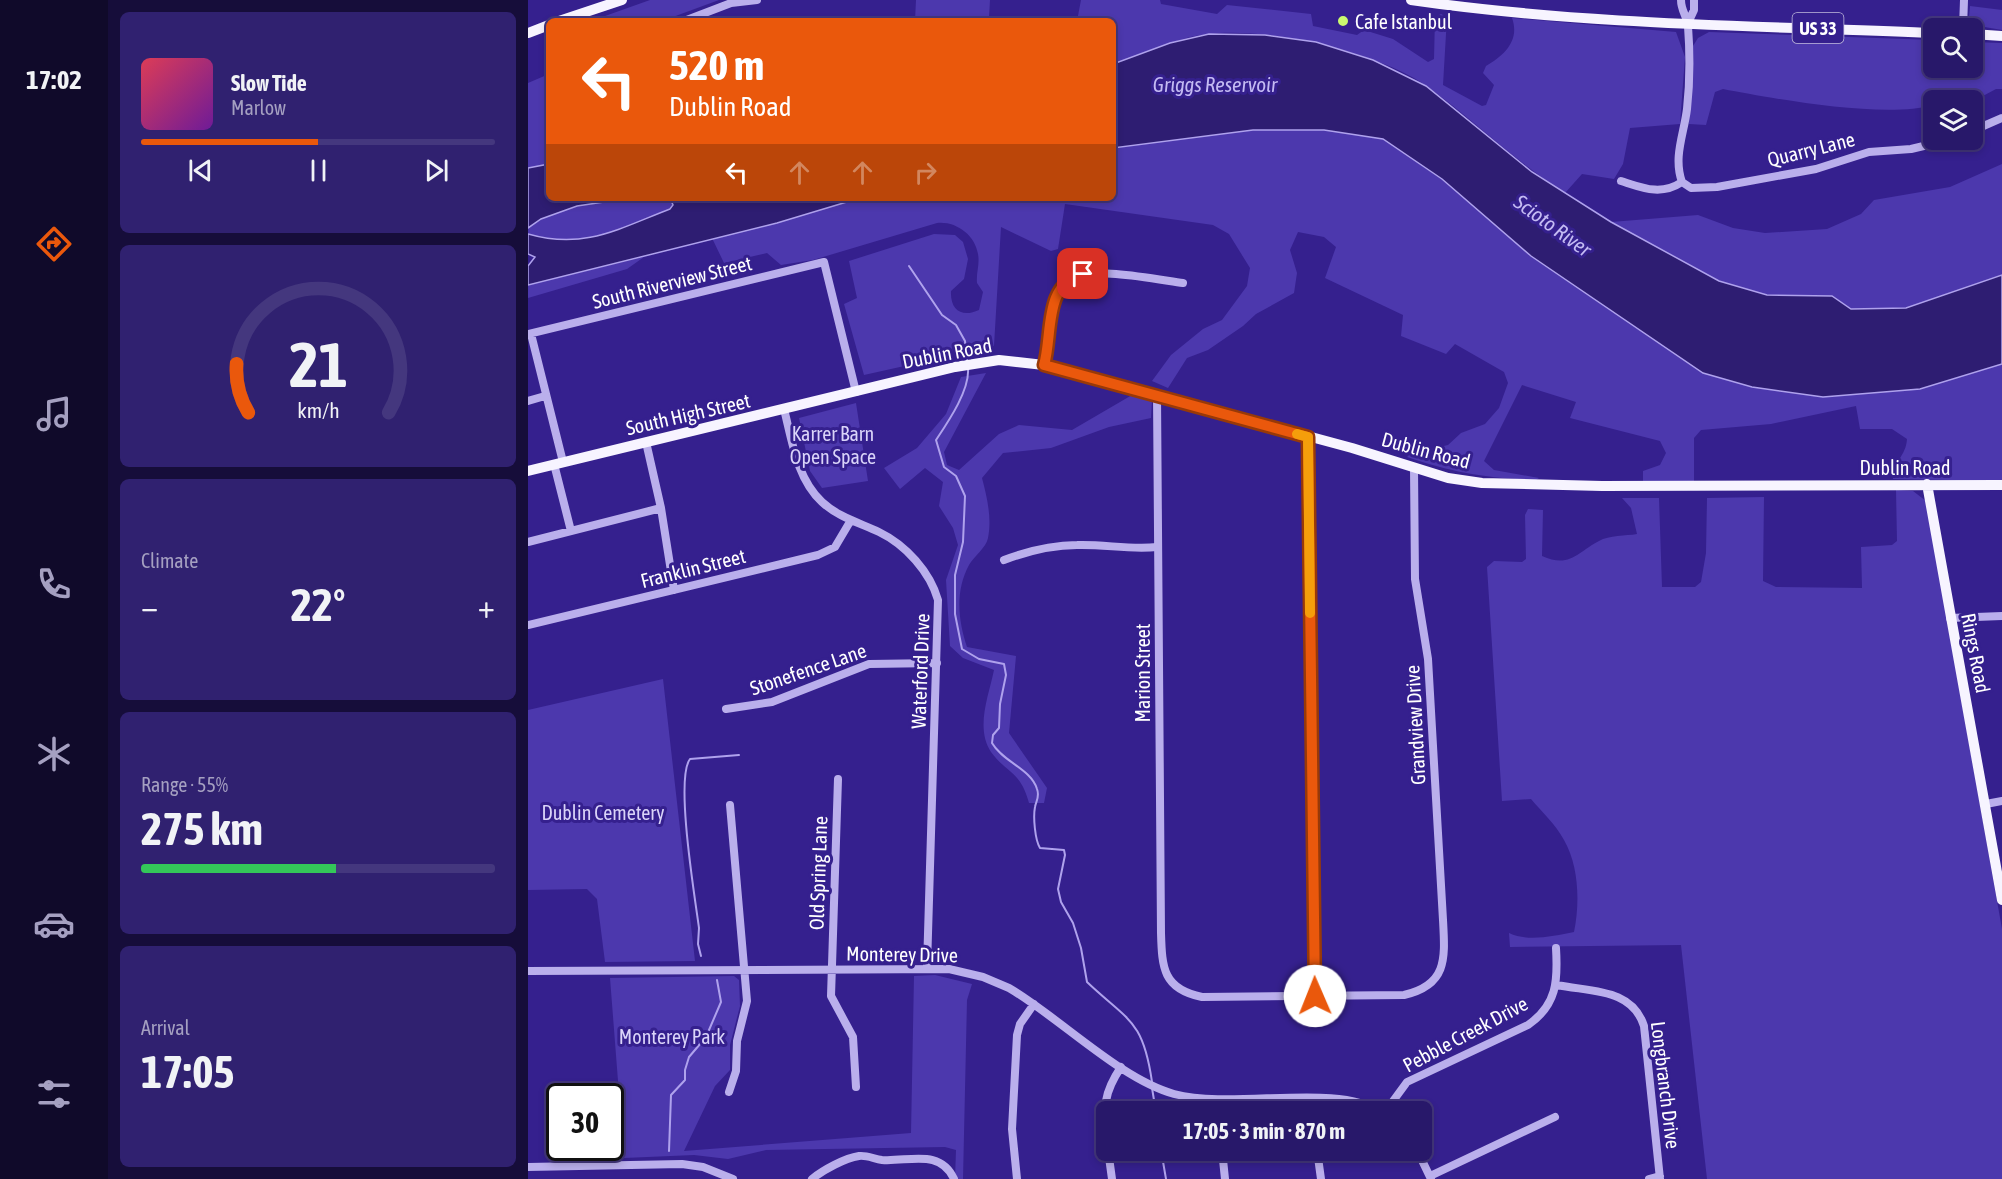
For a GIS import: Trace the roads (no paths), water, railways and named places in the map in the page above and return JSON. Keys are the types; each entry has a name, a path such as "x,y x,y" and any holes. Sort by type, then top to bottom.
{"main road":[{"path":"568,18 622,0"},
{"name":"US 33","path":"1411,0 1512,12 1923,33"},
{"path":"528,33 546,26"},
{"path":"1983,35 2002,36"},
{"name":"Dublin Road","path":"856,392 961,366 1008,360 1044,365 1352,448 1448,478 1520,485 2002,485"},
{"name":"South High Street","path":"528,471 856,392"},
{"name":"Rings Road","path":"1927,484 2002,900"}],"street":[{"path":"692,18 720,7 758,0"},
{"path":"1681,0 1681,10 1688,22"},
{"path":"1682,182 1678,156 1687,110 1688,22 1694,10 1694,0"},
{"path":"1963,18 1964,0"},
{"path":"1983,126 2002,118"},
{"name":"Quarry Lane","path":"1621,180 1650,191 1668,190 1682,182 1691,188 1717,187 1816,169 1869,152 1923,146"},
{"name":"South Riverview Street","path":"529,334 824,262 856,392"},
{"path":"1044,365 1055,297 1060,289 1076,276 1099,273 1184,283"},
{"path":"529,334 545,396 571,531"},
{"path":"528,401 545,396"},
{"name":"Marion Street","path":"1157,396 1161,950 1166,974 1174,986 1187,994 1202,997 1404,995 1419,992 1436,979"},
{"name":"Waterford Drive","path":"784,409 798,464 806,482 822,502 851,520 892,540 930,579 940,611 927,967"},
{"path":"1308,437 1315,996"},
{"path":"646,442 661,508 674,590"},
{"name":"Grandview Drive","path":"1414,468 1415,579 1428,659 1444,952 1442,967 1436,979"},
{"path":"528,542 661,508"},
{"name":"Franklin Street","path":"528,625 818,555 835,547 851,520"},
{"path":"1004,560 1047,547 1068,545 1157,548"},
{"path":"1950,618 2002,616"},
{"name":"Stonefence Lane","path":"726,708 772,702 869,664 937,663"},
{"name":"Old Spring Lane","path":"838,778 831,969 832,1000 853,1037 856,1087"},
{"path":"1986,804 2002,801"},
{"path":"729,1092 736,1071 736,1041 746,1011 746,970 730,805"},
{"name":"Pebble Creek Drive","path":"1392,1101 1407,1082 1528,1025 1540,1017 1550,1004 1557,985 1556,948"},
{"name":"Monterey Drive","path":"528,971 927,967 983,977 1009,988 1121,1067 1158,1089 1216,1101 1313,1099 1349,1101"},
{"name":"Longbranch Drive","path":"1557,985 1618,997 1631,1003 1640,1013 1644,1026 1660,1178"},
{"path":"1017,1179 1012,1138 1017,1035 1020,1024 1034,1004"},
{"path":"1105,1101 1110,1084 1121,1067"},
{"path":"1422,1161 1431,1178 1555,1117"},
{"path":"812,1179 852,1158 865,1156 883,1160 932,1159 946,1167 954,1179"},
{"path":"1110,1161 1112,1179"},
{"path":"1223,1161 1225,1179"},
{"path":"1319,1161 1321,1179"},
{"path":"528,1167 682,1164 703,1167 733,1179"},
{"path":"1649,1179 1660,1178"}],"water":[{"name":"Griggs Reservoir","path":"1209,34 1265,35 1316,42 1373,60 1426,86 1532,172 1611,222 1719,281 1767,295 1832,296 1851,309 1906,308 2002,275 2002,364 1920,389 1823,397 1752,387 1703,373 1531,256 1442,179 1383,139 1324,130 1253,130 1116,148 1116,63 1170,43"},
{"path":"546,165 546,201 611,201 577,206 541,219 528,228 528,168"},
{"path":"671,201 850,201 777,223 528,285 528,266 535,257 528,254 528,234 566,240 600,235 670,209 673,205"}],"waterway":[{"path":"909,266 942,315 956,325 965,341 967,362"},
{"path":"968,368 968,377 962,396 936,440 944,467 956,476 965,496 963,542 955,575 955,614 962,649 979,659 1004,664 1006,675 1000,704 999,728 993,735 992,743 1034,782 1038,794 1034,816 1037,840 1040,848 1064,850 1058,889 1061,902 1073,923 1081,948 1087,982 1132,1023 1144,1045 1152,1082"},
{"path":"701,956 685,813 686,770 690,759 739,755"},
{"path":"669,1151 671,1095 685,1080 689,1057 706,1037 721,1002 717,980"},
{"path":"1152,1088 1154,1101"},
{"path":"1163,1161 1166,1179"}],"place":[{"name":"Cafe Istanbul","path":"1343,21"}],"water label":[{"name":"Scioto River","path":"1553,225"}],"park label":[{"name":"Karrer Barn Open Space","path":"833,444"},
{"name":"Dublin Cemetery","path":"603,812"},
{"name":"Monterey Park","path":"672,1036"}]}
